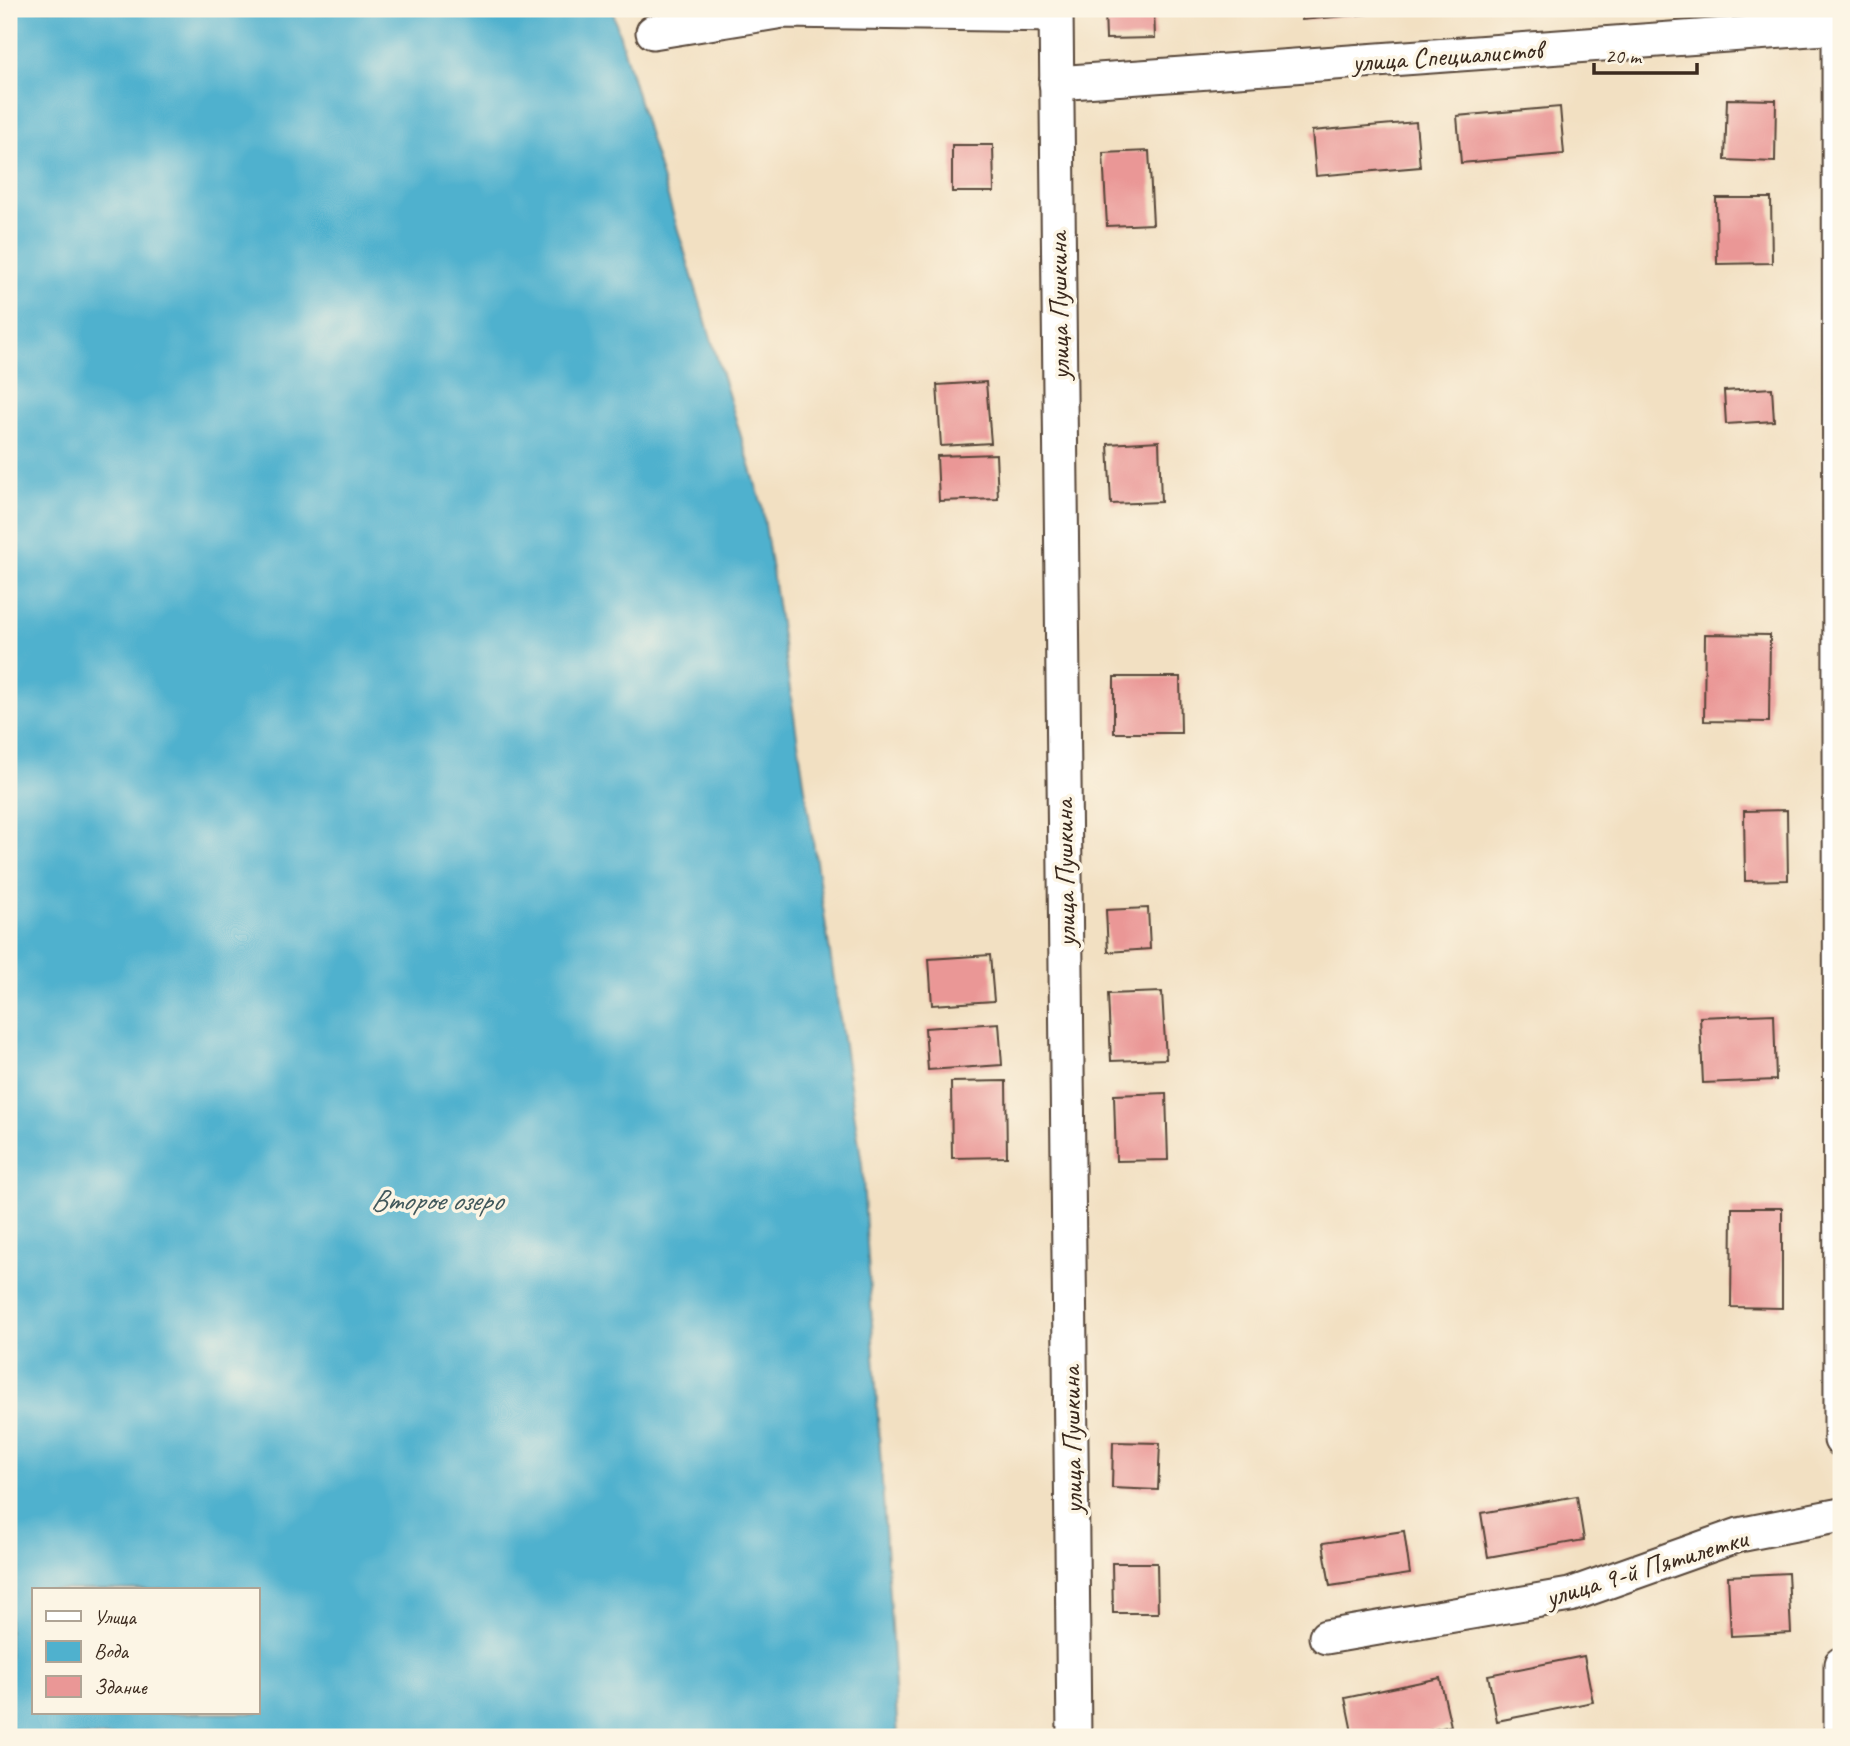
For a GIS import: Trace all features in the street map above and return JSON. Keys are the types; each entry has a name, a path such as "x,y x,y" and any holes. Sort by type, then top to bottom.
{"street":[{"path":"653,32 783,10 1056,12"},
{"name":"улица Пушкина","path":"1056,12 1074,1737"},
{"path":"1840,26 1841,1440"},
{"name":"улица Специалистов","path":"1056,83 1840,26"},
{"name":"улица 9-й Пятилетки","path":"1326,1637 1570,1595 1739,1535 1841,1515"},
{"path":"1841,1664 1841,1737"}],"water":[{"name":"Второе озеро","path":"9,9 612,9 762,505 862,1164 898,1737 9,1737"}],"building":[{"path":"1105,9 1154,9 1155,38 1106,39"},
{"path":"1301,9 1401,9 1401,11 1302,20"},
{"path":"1727,99 1776,100 1775,162 1725,160"},
{"path":"1560,107 1564,154 1461,163 1457,116"},
{"path":"1416,122 1420,167 1316,176 1312,131"},
{"path":"952,145 993,145 994,192 952,192"},
{"path":"1149,151 1153,224 1107,226 1103,153"},
{"path":"1716,198 1771,198 1772,263 1717,264"},
{"path":"986,382 991,443 941,446 937,385"},
{"path":"1772,388 1774,421 1726,424 1724,391"},
{"path":"1159,441 1161,502 1111,504 1108,444"},
{"path":"996,454 998,499 939,501 937,456"},
{"path":"1705,634 1770,635 1769,722 1704,721"},
{"path":"1114,677 1180,677 1181,733 1114,733"},
{"path":"1787,810 1788,880 1745,881 1744,811"},
{"path":"1148,908 1150,949 1108,952 1106,910"},
{"path":"990,955 994,1001 932,1005 929,959"},
{"path":"1162,992 1166,1059 1111,1061 1108,994"},
{"path":"1774,1014 1776,1080 1703,1083 1700,1017"},
{"path":"999,1023 1002,1065 928,1070 925,1028"},
{"path":"1006,1081 1007,1157 952,1158 951,1082"},
{"path":"1166,1093 1168,1160 1116,1161 1114,1095"},
{"path":"1732,1208 1782,1208 1782,1308 1731,1307"},
{"path":"1113,1442 1160,1443 1158,1490 1112,1488"},
{"path":"1577,1496 1584,1540 1488,1557 1481,1513"},
{"path":"1404,1531 1410,1574 1330,1586 1323,1543"},
{"path":"1112,1563 1157,1563 1158,1613 1113,1613"},
{"path":"1788,1573 1791,1633 1731,1636 1728,1576"},
{"path":"1584,1656 1593,1702 1497,1721 1488,1675"},
{"path":"1440,1678 1451,1726 1399,1737 1353,1737 1345,1698"},
{"path":"1737,1731 1783,1735 1783,1737 1736,1737"}]}
